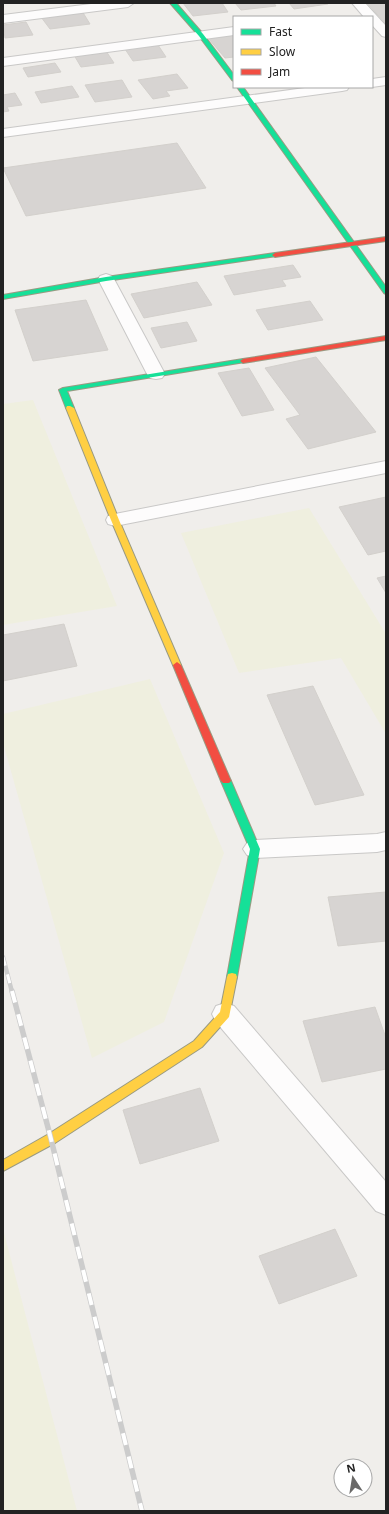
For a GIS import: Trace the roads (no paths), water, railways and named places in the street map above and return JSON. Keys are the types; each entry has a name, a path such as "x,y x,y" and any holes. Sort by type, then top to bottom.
{"street":[{"path":"3,19 128,3"},
{"path":"173,3 201,35 233,78"},
{"path":"358,3 366,16"},
{"path":"373,22 386,34"},
{"path":"3,62 233,31"},
{"path":"373,83 386,81"},
{"path":"241,88 386,292"},
{"path":"3,133 335,88"},
{"path":"3,297 106,279 386,239"},
{"path":"106,279 156,374"},
{"path":"3,1166 51,1139 198,1044 225,1014 255,849 115,520 63,390 386,338"},
{"path":"115,520 386,467"},
{"path":"255,849 377,843 386,841"},
{"path":"225,1014 386,1202"}],"railway":[{"path":"3,957 12,992"},
{"path":"12,991 51,1139 142,1511"}]}
